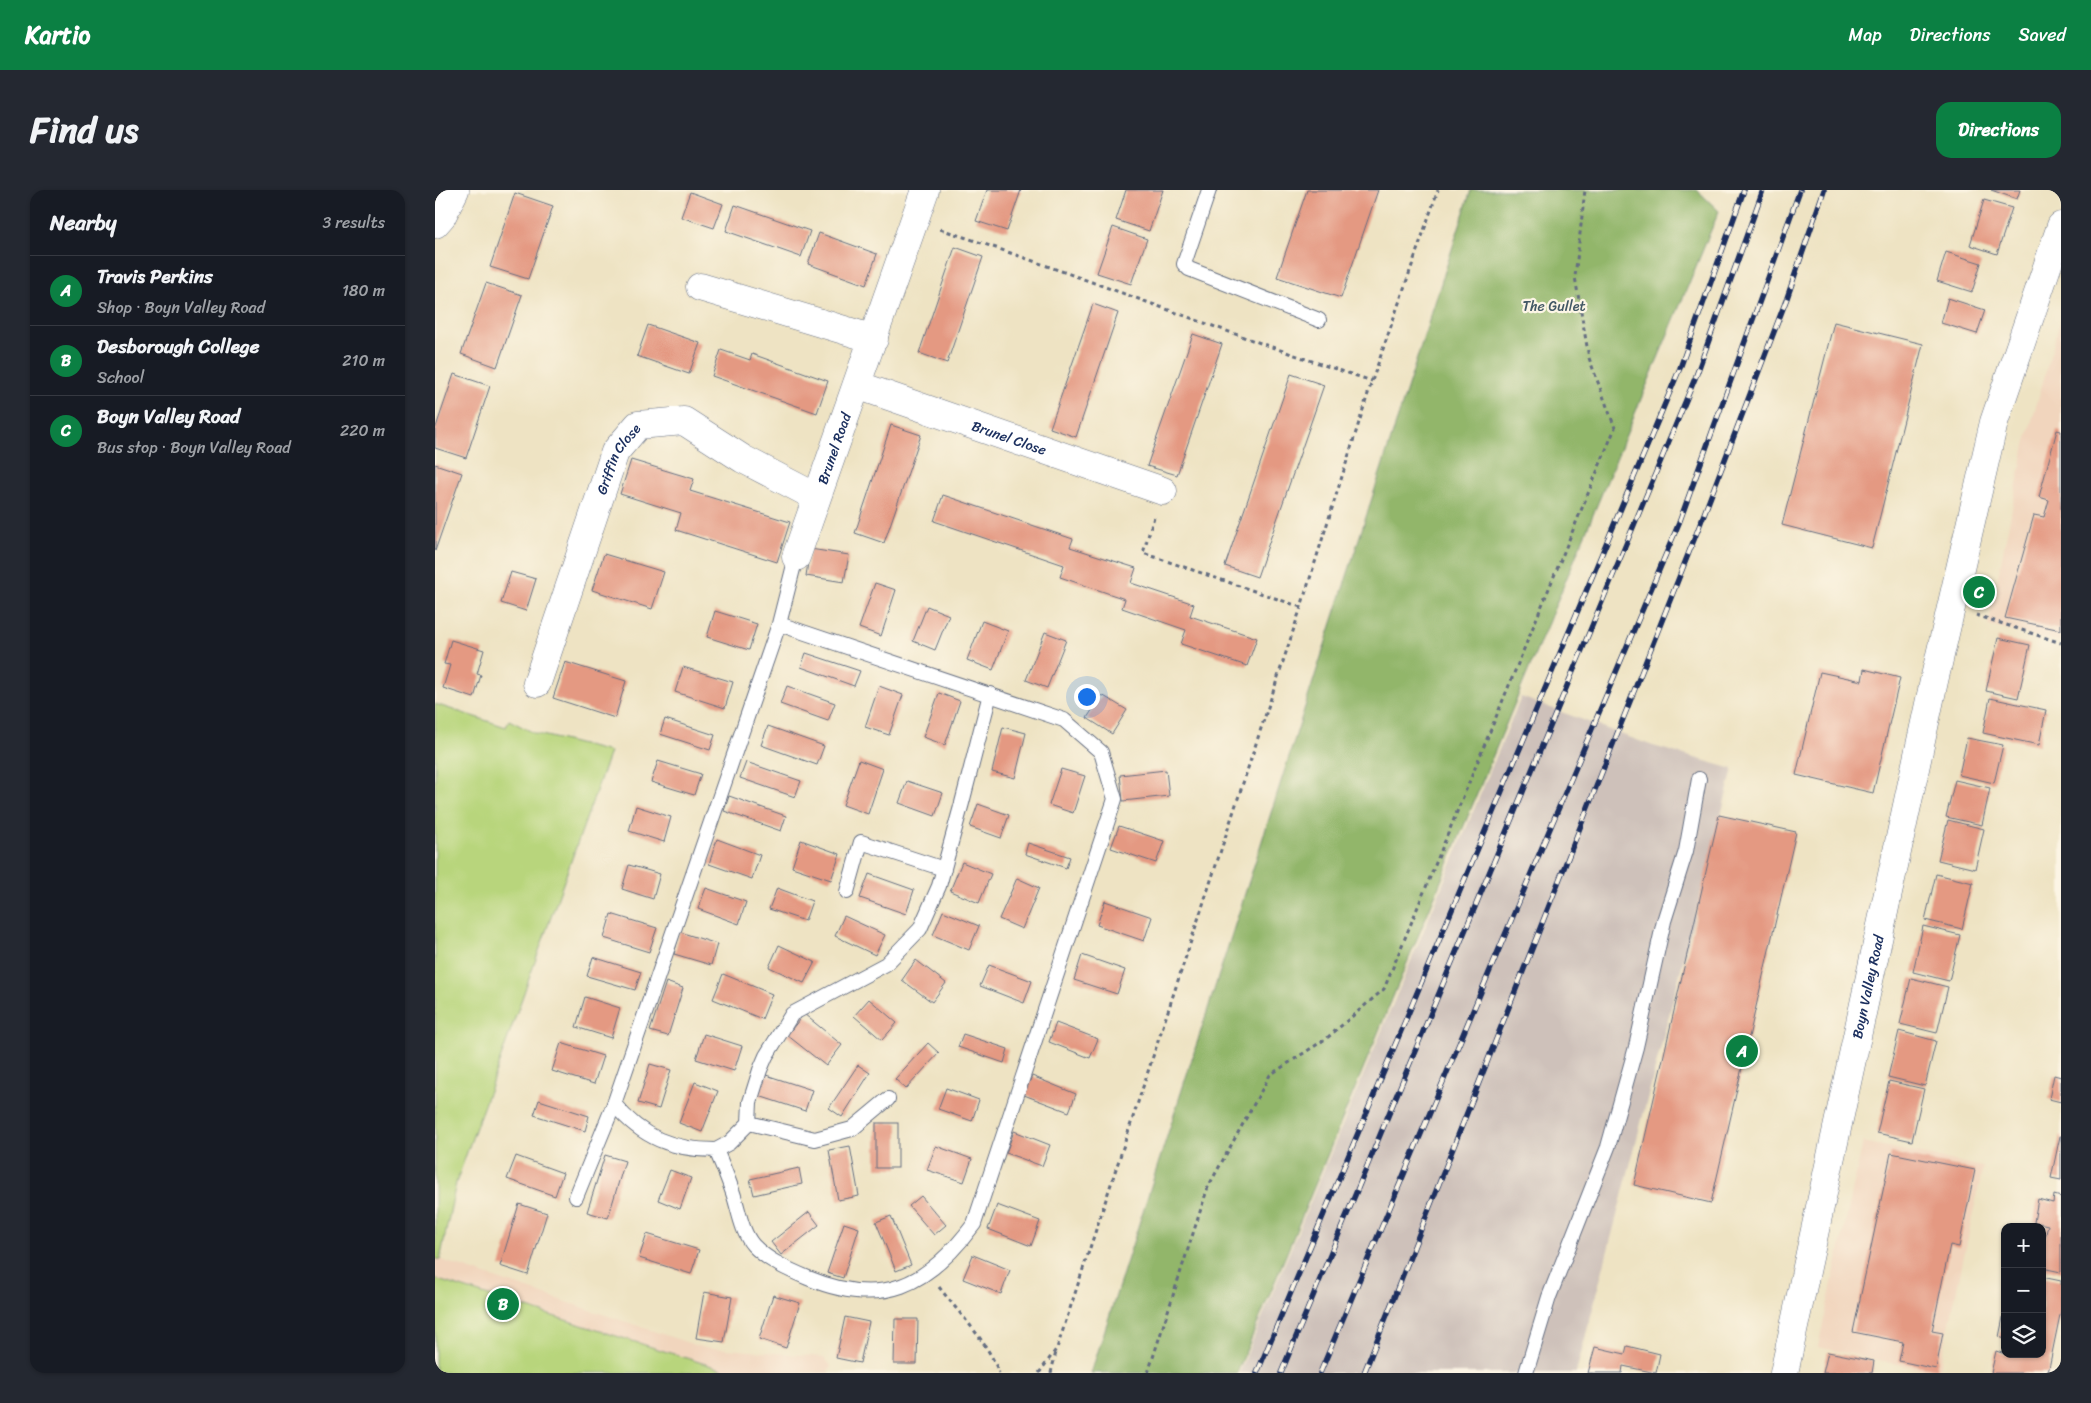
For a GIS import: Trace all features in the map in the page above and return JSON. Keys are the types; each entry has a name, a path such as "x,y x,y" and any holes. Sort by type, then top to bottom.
{"street":[{"path":"435,224 442,216 455,190"},
{"name":"Brunel Road","path":"796,557 925,190"},
{"name":"Boyn Valley Road","path":"1784,1373 1951,606 1994,422 2061,226"},
{"path":"700,287 874,339"},
{"name":"Brunel Close","path":"857,385 1163,491"},
{"name":"Griffin Close","path":"537,683 615,452 638,425 684,421 743,458 816,497"}],"lane":[{"path":"1209,190 1184,264 1189,269 1319,320"},
{"path":"575,1197 614,1104 779,624 796,557"},
{"path":"717,1150 733,1194 740,1221 753,1245 775,1263 821,1284 841,1290 881,1293 901,1287 927,1273 958,1246 974,1224 1115,799 1101,752 1064,720 779,624"},
{"path":"614,1104 627,1120 659,1141 693,1150 717,1150 729,1143 749,1123 750,1102 760,1070 766,1056 792,1014 886,964 920,929 939,886 990,694"},
{"path":"1526,1373 1549,1297 1608,1146 1636,1047 1664,921 1686,851 1699,779"},
{"path":"847,892 861,842 944,869"},
{"path":"749,1123 815,1139 852,1129 888,1099"}],"path":[{"path":"1051,1373 1057,1348 1301,607 1372,381 1438,190"},
{"path":"1148,1373 1208,1187 1270,1075 1327,1038 1384,990 1615,428 1589,358 1575,277 1585,190"},
{"path":"914,220 1035,260 1317,363 1372,381"},
{"path":"1163,491 1143,553 1301,607"},
{"path":"1951,606 2061,643"},
{"path":"927,1273 978,1336 994,1359 999,1373"},
{"path":"1039,1373 1057,1348"}],"shaded area":[{"path":"2061,318 2061,642 1988,626 2025,445"},
{"path":"1521,697 1653,746 1733,769 1576,1373 1239,1373"},
{"path":"1863,1142 1983,1167 1939,1373 1818,1347"},
{"path":"435,1258 701,1347 824,1357 831,1366 828,1373 435,1373"}],"green space":[{"name":"The Gullet","path":"1471,190 1697,190 1719,211 1237,1373 1091,1373"},
{"path":"435,704 506,727 509,720 534,733 610,752 456,1183 440,1260 435,1258"},
{"path":"435,1279 734,1373 435,1373"}],"building":[{"path":"987,190 1021,190 1007,231 976,221"},
{"path":"1126,190 1163,190 1149,231 1116,220"},
{"path":"1307,190 1378,190 1341,298 1277,277"},
{"path":"1991,190 2020,190 2017,199"},
{"path":"690,192 723,204 714,228 681,217"},
{"path":"515,193 553,206 528,279 490,267"},
{"path":"1984,200 2012,208 1997,254 1970,245"},
{"path":"735,205 810,231 801,257 726,231"},
{"path":"1113,227 1147,239 1131,284 1097,273"},
{"path":"819,233 877,254 866,285 808,264"},
{"path":"955,247 983,257 947,363 919,353"},
{"path":"1946,252 1981,263 1972,292 1937,281"},
{"path":"486,283 522,295 497,367 461,354"},
{"path":"1948,298 1985,310 1977,334 1941,323"},
{"path":"1093,304 1118,313 1076,437 1050,428"},
{"path":"1834,322 1923,344 1872,548 1782,525"},
{"path":"648,325 700,343 689,374 637,356"},
{"path":"1193,334 1222,344 1177,475 1147,466"},
{"path":"721,350 750,360 752,354 828,381 817,413 712,376"},
{"path":"454,374 490,386 466,458 435,448 435,430"},
{"path":"1291,374 1324,385 1257,577 1225,566"},
{"path":"891,425 921,435 884,543 855,533"},
{"path":"2057,430 2061,431 2061,630 2005,618 2034,515 2044,517 2049,500 2039,497"},
{"path":"631,460 694,479 690,491 790,522 777,562 676,530 681,513 620,494"},
{"path":"435,464 462,473 435,551"},
{"path":"943,495 1073,539 1070,547 1136,568 1131,583 1194,604 1190,616 1257,638 1247,666 1181,644 1186,630 1122,608 1125,599 1060,577 1064,565 934,521"},
{"path":"810,549 849,555 844,582 806,576"},
{"path":"604,554 664,572 652,609 592,590"},
{"path":"511,572 536,579 526,611 501,603"},
{"path":"875,583 896,590 881,636 859,628"},
{"path":"927,606 949,615 935,650 913,641"},
{"path":"715,611 757,624 749,650 707,637"},
{"path":"982,621 1008,631 993,670 967,660"},
{"path":"1045,632 1066,640 1047,688 1026,680"},
{"path":"1998,638 2030,645 2018,698 1986,691"},
{"path":"451,640 484,650 477,674 481,675 474,698 443,688 450,665 444,664"},
{"path":"806,653 860,671 854,686 801,667"},
{"path":"565,662 626,681 615,718 553,698"},
{"path":"683,667 733,682 725,708 675,692"},
{"path":"1864,669 1900,678 1873,793 1796,775 1820,672 1862,681"},
{"path":"787,686 835,703 828,721 780,704"},
{"path":"879,686 903,695 889,735 865,727"},
{"path":"939,693 960,701 945,745 923,737"},
{"path":"1102,695 1127,710 1112,734 1087,718"},
{"path":"1990,698 2046,710 2039,745 1983,733"},
{"path":"665,719 715,735 710,750 660,734"},
{"path":"768,726 824,746 817,765 761,745"},
{"path":"1003,727 1026,733 1015,778 992,772"},
{"path":"1967,738 2003,745 1994,783 1959,775"},
{"path":"859,760 883,769 868,814 843,805"},
{"path":"658,761 701,774 694,795 651,782"},
{"path":"746,762 801,781 795,797 740,778"},
{"path":"1061,769 1085,776 1073,813 1049,805"},
{"path":"1166,770 1169,796 1123,801 1120,775"},
{"path":"1955,780 1990,788 1982,825 1946,817"},
{"path":"907,781 943,793 935,816 899,803"},
{"path":"729,796 786,816 781,831 724,811"},
{"path":"978,804 1009,815 1001,838 970,827"},
{"path":"636,806 671,817 664,842 629,831"},
{"path":"1719,815 1796,832 1711,1203 1634,1185"},
{"path":"1948,820 1984,829 1975,869 1938,860"},
{"path":"1119,826 1164,841 1156,863 1111,848"},
{"path":"717,839 760,855 752,879 709,864"},
{"path":"801,840 840,854 831,880 792,867"},
{"path":"1028,843 1070,857 1066,868 1025,854"},
{"path":"962,862 991,874 979,903 950,891"},
{"path":"629,865 660,874 653,899 622,889"},
{"path":"869,874 914,890 906,914 860,898"},
{"path":"1936,874 1973,883 1962,929 1925,920"},
{"path":"1017,878 1039,888 1022,929 999,919"},
{"path":"706,888 746,902 739,924 698,909"},
{"path":"777,888 812,901 805,921 769,909"},
{"path":"1105,901 1152,917 1144,941 1097,925"},
{"path":"943,911 979,926 969,950 933,935"},
{"path":"611,914 657,928 649,952 604,938"},
{"path":"844,916 885,935 875,955 835,936"},
{"path":"1923,926 1960,935 1949,981 1913,972"},
{"path":"680,932 717,944 711,965 674,954"},
{"path":"779,945 815,962 804,983 769,967"},
{"path":"1082,955 1125,970 1117,994 1074,980"},
{"path":"593,957 641,972 635,990 587,976"},
{"path":"916,960 946,983 932,1002 902,980"},
{"path":"989,965 1032,981 1024,1003 980,986"},
{"path":"723,974 772,994 762,1019 713,999"},
{"path":"1911,978 1948,987 1937,1033 1900,1024"},
{"path":"666,982 683,988 668,1036 650,1031"},
{"path":"585,997 620,1008 611,1038 576,1027"},
{"path":"869,999 897,1023 882,1040 854,1016"},
{"path":"804,1014 842,1045 826,1066 787,1035"},
{"path":"1056,1023 1098,1039 1090,1058 1049,1042"},
{"path":"1899,1031 1936,1041 1925,1086 1888,1077"},
{"path":"704,1034 742,1046 734,1071 696,1059"},
{"path":"963,1034 1008,1049 1004,1063 958,1047"},
{"path":"561,1043 603,1056 594,1084 552,1071"},
{"path":"928,1043 939,1053 906,1089 895,1079"},
{"path":"650,1064 671,1070 659,1109 638,1103"},
{"path":"858,1065 870,1073 842,1117 829,1108"},
{"path":"766,1075 812,1090 805,1111 759,1096"},
{"path":"2054,1075 2061,1077 2061,1102 2049,1099"},
{"path":"1032,1076 1076,1094 1069,1112 1024,1095"},
{"path":"1889,1081 1924,1089 1912,1141 1877,1133"},
{"path":"695,1082 718,1091 702,1132 679,1123"},
{"path":"946,1088 979,1100 972,1121 938,1109"},
{"path":"539,1100 589,1116 585,1131 534,1115"},
{"path":"876,1123 898,1123 898,1168 876,1168"},
{"path":"1014,1131 1050,1145 1042,1166 1006,1153"},
{"path":"2061,1136 2061,1180 2051,1178"},
{"path":"850,1146 859,1196 838,1200 829,1150"},
{"path":"936,1146 972,1159 964,1182 927,1170"},
{"path":"1891,1153 1975,1170 1959,1247 1950,1245 1932,1331 1943,1333 1936,1369 1899,1361 1903,1342 1853,1332"},
{"path":"605,1155 625,1161 608,1218 587,1212"},
{"path":"516,1156 563,1173 555,1196 507,1179"},
{"path":"799,1168 802,1184 754,1195 750,1179"},
{"path":"670,1170 691,1178 680,1209 658,1200"},
{"path":"2054,1195 2061,1197 2061,1272 2046,1269 2046,1234 2048,1225 2046,1223 2034,1222 2038,1199 2053,1203"},
{"path":"921,1196 946,1225 934,1235 909,1206"},
{"path":"519,1204 547,1213 528,1275 500,1266"},
{"path":"997,1205 1040,1221 1031,1246 988,1229"},
{"path":"809,1212 819,1225 781,1255 771,1242"},
{"path":"891,1216 911,1265 896,1271 876,1222"},
{"path":"844,1223 859,1228 843,1278 827,1273"},
{"path":"647,1234 699,1250 691,1274 639,1258"},
{"path":"973,1255 1010,1270 1001,1294 963,1279"},
{"path":"2046,1278 2061,1281 2061,1310 2048,1373 1991,1373 1996,1351 2001,1353 2001,1358 2046,1358"},
{"path":"704,1292 732,1297 724,1342 696,1338"},
{"path":"773,1295 800,1303 786,1348 759,1339"},
{"path":"845,1317 869,1322 860,1363 836,1358"},
{"path":"895,1319 918,1319 917,1364 894,1364"},
{"path":"1627,1346 1660,1354 1656,1373 1623,1366 1622,1373 1588,1373 1595,1347 1625,1354"},
{"path":"1828,1352 1874,1361 1872,1373 1823,1373"}],"railway":[{"path":"1257,1373 1680,368 1744,190"},
{"path":"1281,1373 1696,376 1763,190"},
{"path":"1320,1373 1679,523 1800,190"},
{"path":"1364,1373 1699,527 1787,298 1824,190"}],"place":[{"name":"Boyn Valley Road","path":"1979,592"},
{"name":"Travis Perkins","path":"1742,1051"},
{"name":"Desborough College","path":"503,1304"}]}
